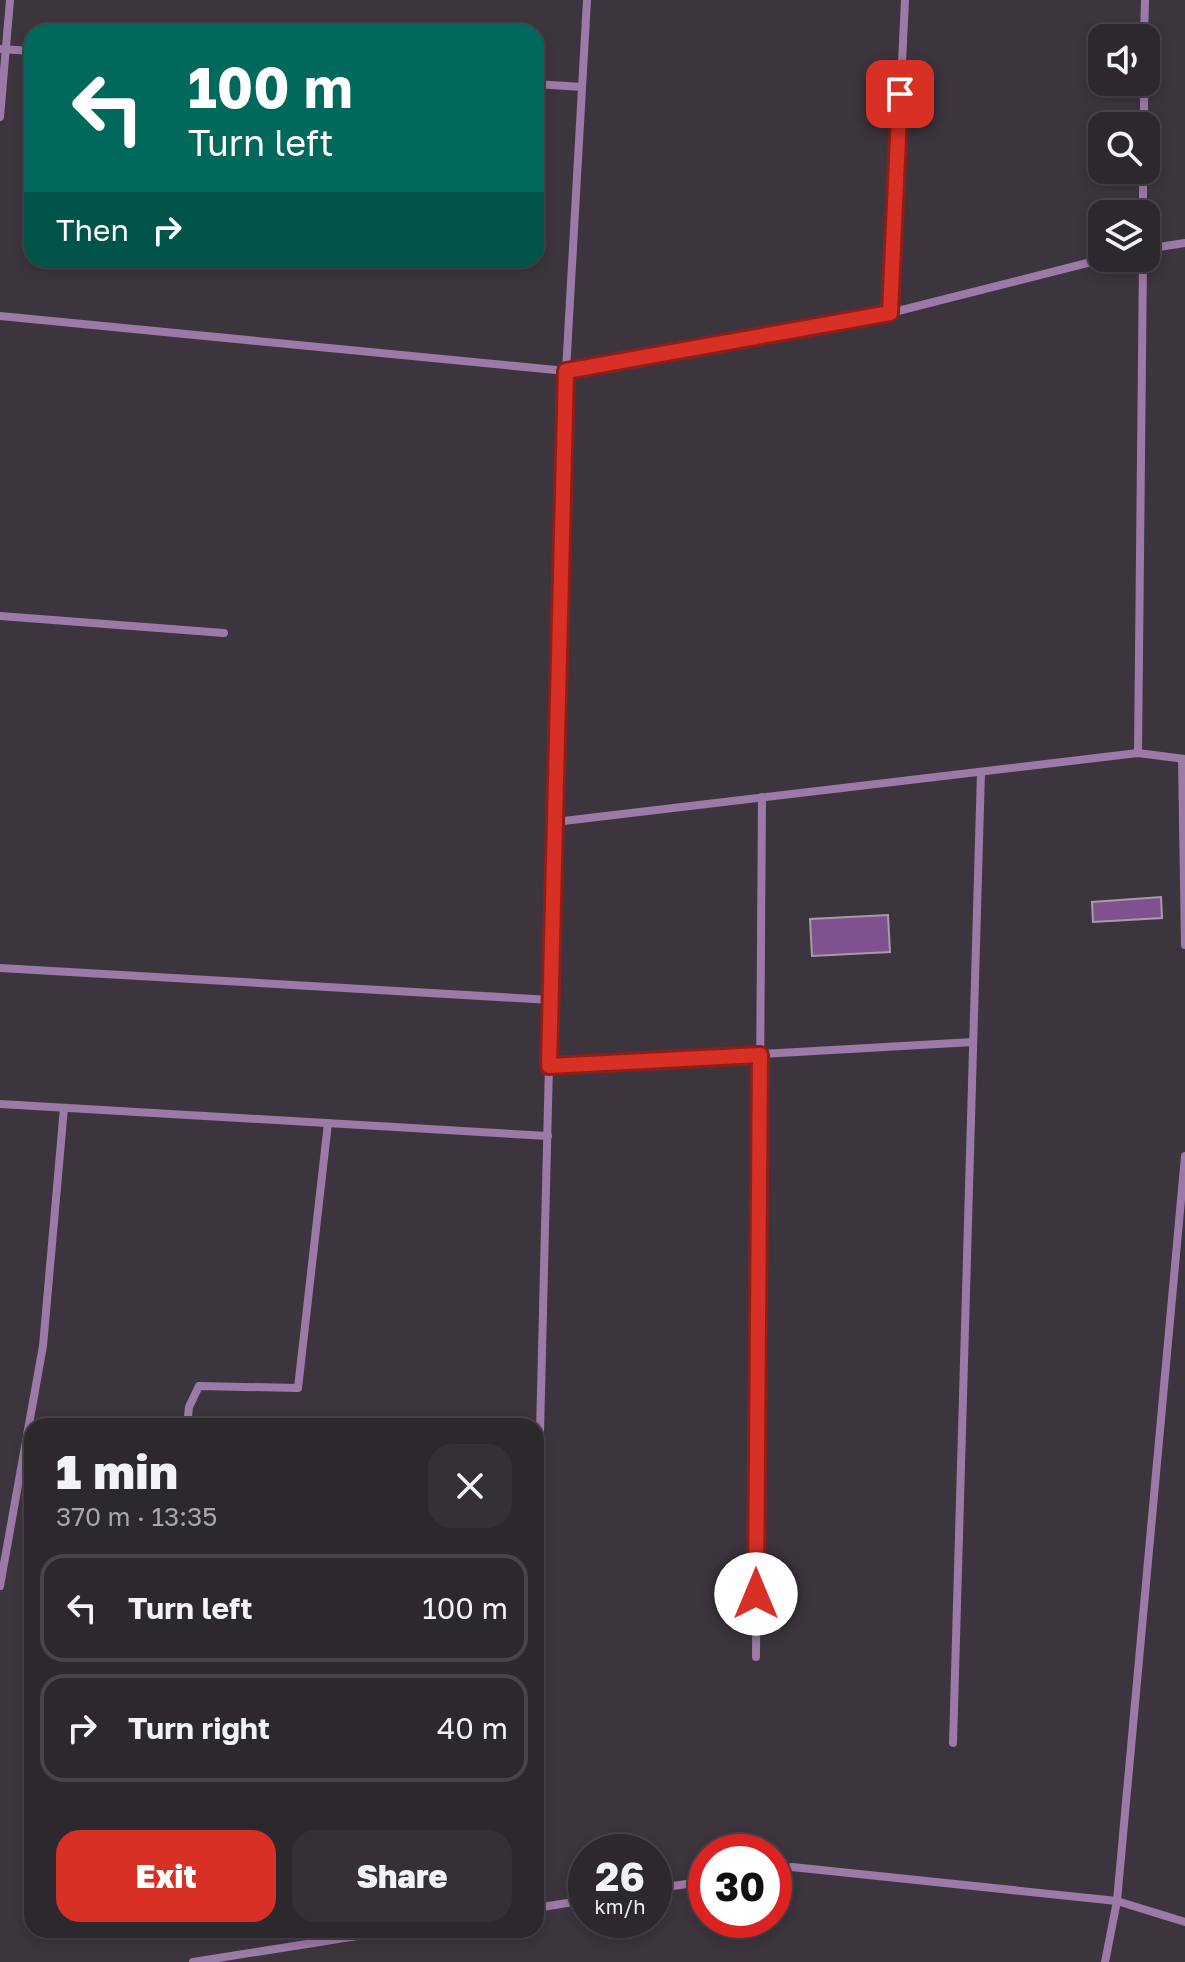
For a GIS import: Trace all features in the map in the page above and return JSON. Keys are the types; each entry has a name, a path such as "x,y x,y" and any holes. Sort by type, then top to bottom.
{"street":[{"path":"0,117 3,49 10,0"},
{"path":"541,1418 566,371 587,0"},
{"path":"890,313 905,0"},
{"path":"1144,24 1145,0"},
{"path":"3,49 24,50"},
{"path":"544,85 582,87"},
{"path":"1160,247 1185,243"},
{"path":"0,316 566,371 890,313 1088,263"},
{"path":"1138,753 1143,272"},
{"path":"0,616 224,633"},
{"path":"555,822 1138,753 1184,759 1185,945"},
{"path":"953,1743 981,772"},
{"path":"756,1657 762,797"},
{"path":"0,968 551,1000"},
{"path":"549,1066 973,1042"},
{"path":"0,1104 548,1136"},
{"path":"30,1418 43,1346 64,1108"},
{"path":"188,1418 189,1407 199,1386 298,1388 328,1123"},
{"path":"1105,1962 1117,1901 1185,1156"},
{"path":"0,1586 24,1452"},
{"path":"792,1867 1117,1901 1185,1922"},
{"path":"544,1907 568,1903"},
{"path":"193,1962 344,1938"}],"building":[{"path":"1161,897 1162,918 1093,922 1092,902"},
{"path":"888,915 890,952 812,956 810,919"}],"route":[{"path":"756,1594 760,1055 549,1066 566,371 890,313 900,94"}]}
